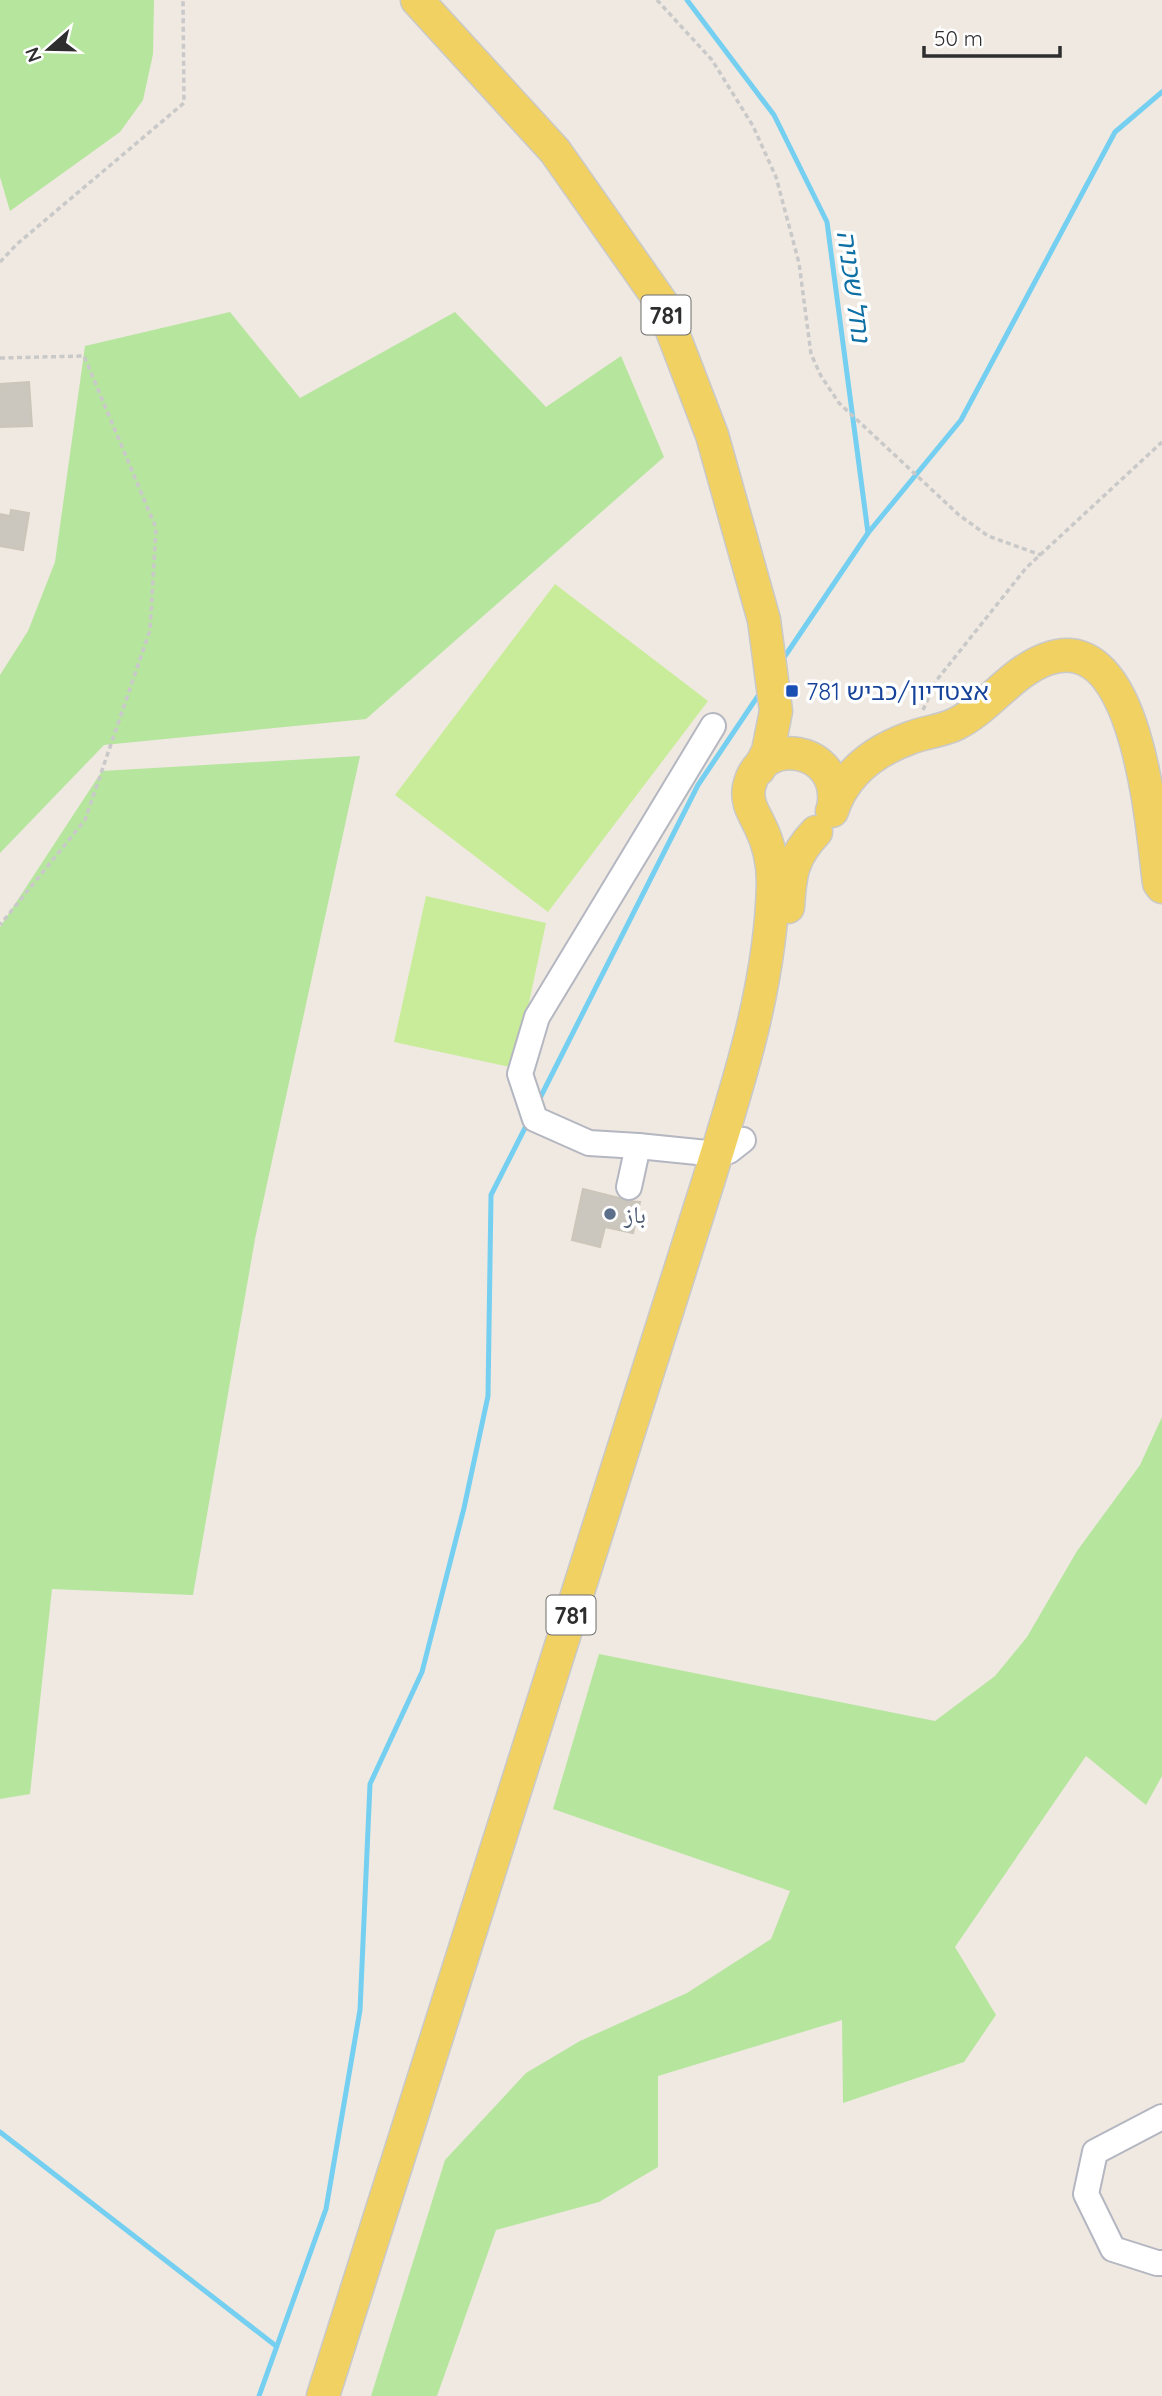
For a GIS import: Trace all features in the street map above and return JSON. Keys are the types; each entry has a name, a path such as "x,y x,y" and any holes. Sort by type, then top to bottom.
{"main road":[{"name":"781","path":"417,0 555,151 661,302 712,435 764,620 776,711 768,751 759,769"},
{"path":"878,754 843,784 827,822 816,832 802,838 788,839 773,835 761,827 752,814 748,801 749,787 759,769 774,757 787,753 801,754 834,763 878,754 911,738 955,724 980,709 1011,680 1046,659 1072,655 1088,662 1111,682 1133,727 1144,771 1159,883 1162,887"},
{"name":"781","path":"774,701 786,727 811,758"},
{"path":"811,758 824,767 831,779 835,793 834,802"},
{"name":"781","path":"344,2396 730,1147 769,941 773,879 771,856 761,827"},
{"name":"781","path":"323,2396 730,1147 765,1059 784,956 792,872 797,855 816,832"}],"street":[{"path":"713,726 537,1017 520,1074 535,1119 589,1143 730,1147"},
{"path":"628,1187 638,1146"},
{"path":"1162,2117 1095,2152 1086,2194 1113,2249 1162,2263"}],"path":[{"path":"0,262 17,244 184,103 183,0"},
{"path":"657,0 712,60 753,126 776,177 799,263 811,354 839,403 959,515 988,536 1041,555"},
{"path":"0,359 84,356 156,528 150,630 85,820 0,925"},
{"path":"911,738 936,681 1026,568 1162,442"}],"green space":[{"path":"0,0 154,0 153,54 143,100 120,132 10,211 0,177"},
{"path":"230,312 300,398 455,312 546,407 621,356 664,457 366,719 104,745 0,853 0,675 28,631 55,562 85,346"},
{"path":"555,584 708,701 548,912 395,795"},
{"path":"360,756 255,1239 193,1595 52,1589 30,1794 0,1799 0,927 102,771"},
{"path":"426,896 546,923 515,1068 394,1042"},
{"path":"1162,1417 1162,1776 1146,1805 1086,1756 955,1947 996,2015 964,2062 843,2103 842,2020 658,2076 658,2167 599,2202 496,2230 437,2396 371,2396 445,2160 526,2073 580,2041 687,1993 771,1939 790,1891 553,1809 599,1654 935,1721 995,1676 1027,1637 1077,1551 1140,1465"}],"building":[{"path":"29,382 32,426 0,427 0,384"},
{"path":"11,510 29,513 23,550 0,546 0,514 10,516"},
{"path":"583,1189 625,1201 640,1202 633,1233 605,1227 600,1247 572,1240"}],"waterway":[{"name":"נחל שכניה","path":"687,0 774,115 827,222 868,533"},
{"path":"781,662 868,533 961,420 1115,132 1162,92"},
{"path":"538,1102 698,785 762,690"},
{"path":"259,2396 326,2209 360,2010 370,1784 422,1672 464,1508 488,1396 491,1195 529,1120"},
{"path":"0,2132 276,2346"}],"place":[{"name":"אצטדיון/כביש 781","path":"792,691"},
{"name":"باز","path":"610,1214"}]}
